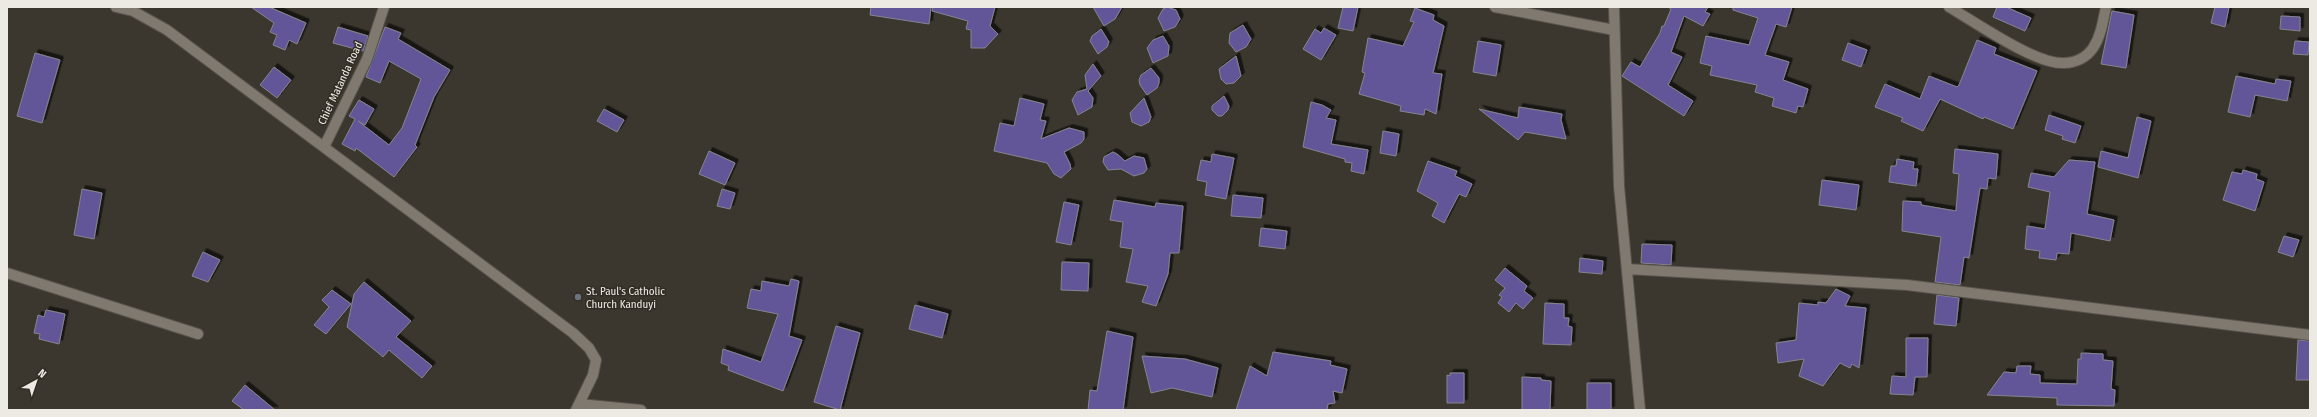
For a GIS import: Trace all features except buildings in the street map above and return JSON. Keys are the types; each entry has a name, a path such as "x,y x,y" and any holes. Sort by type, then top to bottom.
{"street":[{"path":"116,7 133,11 167,30 573,333 589,348 596,360 593,376 577,407 641,410"},
{"name":"Chief Matanda Road","path":"324,147 367,59 384,7"},
{"path":"1495,7 1614,30"},
{"path":"1614,7 1619,186 1640,410"},
{"path":"1949,7 2015,45 2049,61 2063,64 2084,58 2092,49 2098,40 2106,7"},
{"path":"1627,269 1907,285 2310,335"},
{"path":"7,273 198,334"}],"place":[{"name":"St. Paul's Catholic Church Kanduyi","path":"578,297"}]}
